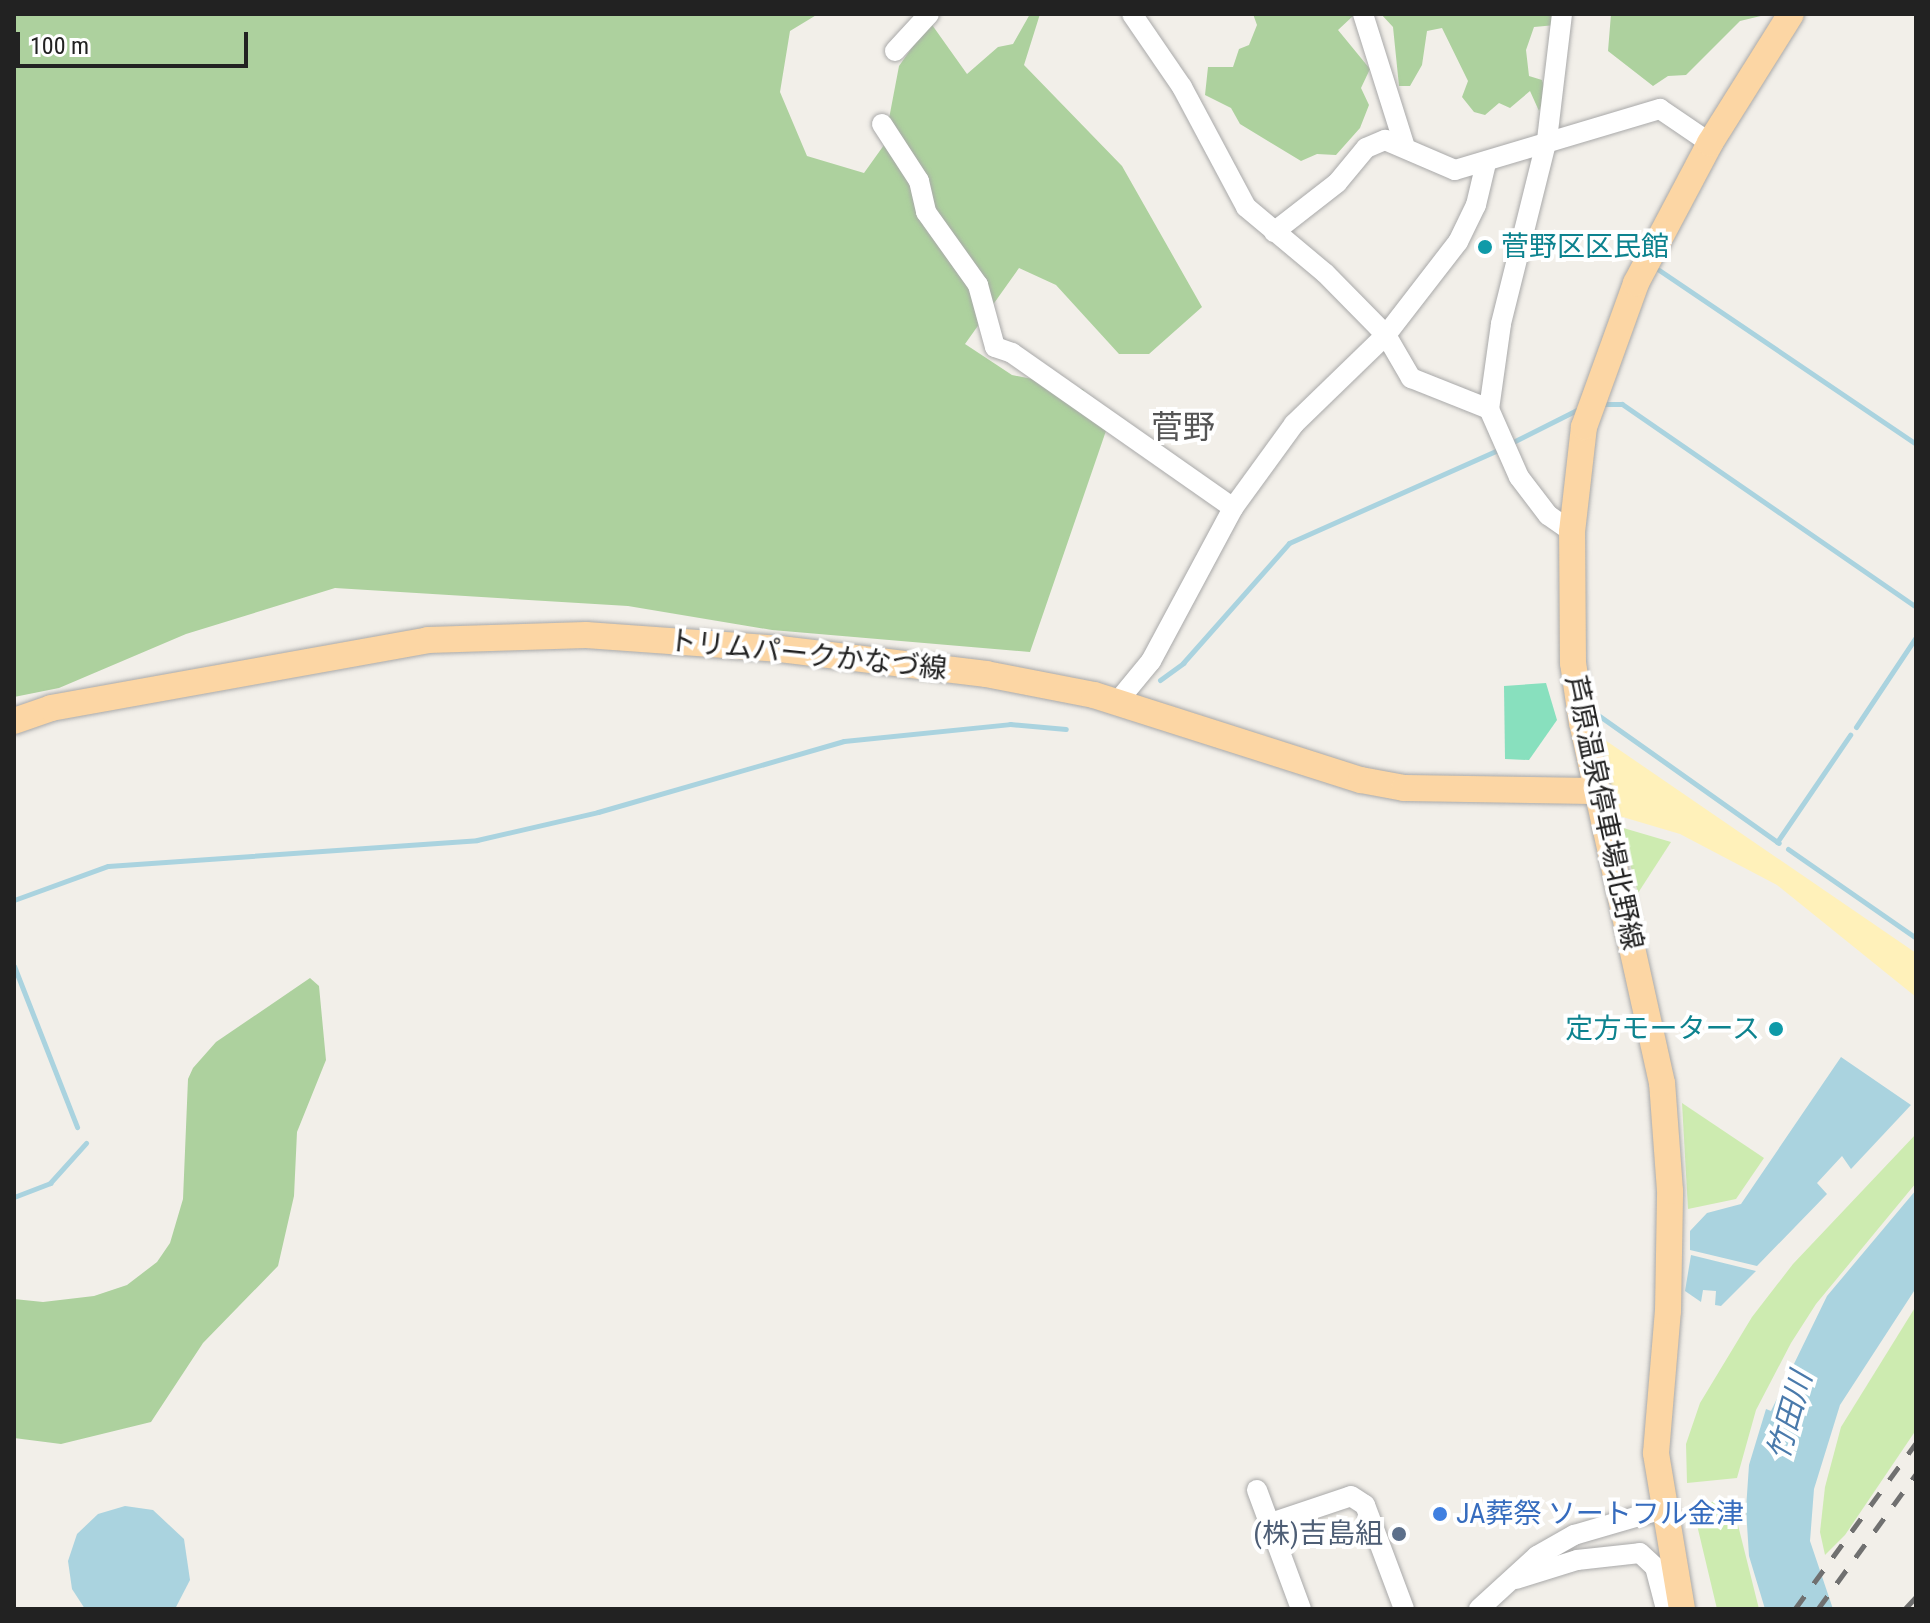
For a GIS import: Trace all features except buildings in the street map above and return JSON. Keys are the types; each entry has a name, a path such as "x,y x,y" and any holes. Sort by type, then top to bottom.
{"main road":[{"name":"芦原温泉停車場北野線","path":"1682,1609 1656,1453 1668,1311 1665,1114 1652,1035 1594,791 1573,663 1572,532 1584,427 1604,359 1636,283 1710,143 1791,14"},
{"name":"トリムパークかなづ線","path":"14,721 66,705 428,640 586,635 780,649 986,674 1118,701 1361,780 1437,791 1594,791"}],"street":[{"path":"895,51 929,14"},
{"path":"1132,14 1182,87 1246,207 1325,273 1386,335 1411,378 1489,409"},
{"path":"1363,14 1404,144"},
{"path":"1562,14 1547,139 1501,324 1489,409 1519,477 1548,515 1572,532"},
{"path":"1274,232 1337,183 1366,148 1385,140 1404,144 1455,170 1486,163 1547,139 1660,109 1710,143"},
{"path":"882,124 919,181 926,212 978,285 995,347 1012,353 1233,508"},
{"path":"1118,701 1151,661 1233,508 1294,424 1386,335 1458,242 1476,205 1486,163"},
{"path":"1257,1490 1301,1609"},
{"path":"1271,1523 1351,1496 1365,1505 1404,1609"},
{"path":"1479,1609 1508,1581 1574,1535 1663,1509"},
{"path":"1508,1581 1577,1560 1640,1553 1655,1567 1666,1609"}],"green space":[{"path":"14,14 818,14 790,31 780,92 807,156 864,173 884,145 899,66 930,22 967,74 998,47 1013,44 1030,14 1040,14 1024,65 1122,166 1202,307 1149,354 1119,354 1056,285 1019,268 965,344 1012,375 1083,389 1108,425 1030,652 772,630 628,606 335,588 186,634 59,688 14,697"},
{"path":"1253,14 1353,16 1338,30 1370,69 1361,88 1369,105 1360,128 1336,155 1317,154 1301,161 1240,124 1231,108 1205,95 1208,67 1233,67 1239,49 1249,45 1257,25"},
{"path":"1381,14 1557,14 1556,25 1534,27 1526,50 1529,76 1542,80 1546,92 1539,111 1530,91 1510,108 1499,103 1485,115 1474,112 1462,97 1468,81 1442,28 1427,31 1422,65 1410,86 1399,86 1393,27"},
{"path":"1611,14 1769,14 1740,21 1686,75 1668,76 1653,86 1608,51"},
{"path":"1546,683 1557,720 1529,760 1505,759 1504,686"},
{"path":"1620,827 1671,842 1638,893"},
{"path":"310,978 319,986 326,1060 297,1132 294,1196 278,1266 203,1343 151,1422 61,1444 14,1438 14,1299 43,1302 94,1296 127,1285 157,1262 170,1243 183,1199 188,1079 193,1068 216,1042"},
{"path":"1682,1103 1764,1158 1736,1199 1688,1209"},
{"path":"1916,1134 1916,1183 1816,1304 1791,1343 1756,1410 1737,1478 1687,1483 1686,1444 1700,1403 1752,1317 1793,1264"},
{"path":"1916,1306 1916,1430 1845,1535 1825,1555 1820,1532 1825,1487 1841,1427"},
{"path":"1740,1499 1736,1517 1759,1609 1717,1609 1692,1504"}],"sand":[{"path":"1602,738 1916,953 1916,997 1777,885 1680,834 1616,815"}],"water":[{"path":"1841,1057 1911,1105 1851,1169 1842,1156 1817,1183 1827,1194 1757,1266 1690,1250 1690,1231 1707,1213 1741,1204"},
{"name":"竹田川","path":"1916,1190 1916,1288 1840,1405 1814,1489 1810,1541 1833,1609 1765,1609 1749,1556 1746,1509 1749,1465 1766,1409 1771,1411 1827,1296"},
{"path":"1691,1255 1756,1271 1721,1306 1715,1305 1716,1291 1703,1290 1701,1302 1685,1291"},
{"path":"125,1506 153,1510 184,1539 190,1580 175,1609 85,1609 72,1589 68,1561 77,1534 98,1514"}],"waterway":[{"path":"1659,270 1916,444"},
{"path":"1602,404 1622,404 1916,607"},
{"path":"1511,443 1581,408"},
{"path":"1160,680 1183,663 1289,543 1502,448"},
{"path":"1856,727 1916,637"},
{"path":"1591,710 1779,843"},
{"path":"14,900 108,866 477,840 598,812 844,741 1010,724 1066,729"},
{"path":"1777,842 1850,735"},
{"path":"1788,849 1916,938"},
{"path":"14,966 77,1127"},
{"path":"14,1197 50,1183 86,1143"}],"railway":[{"path":"1795,1609 1916,1443"},
{"path":"1818,1609 1916,1474"},
{"path":"1905,1609 1916,1597"}],"place":[{"name":"菅野区区民館","path":"1485,247"},
{"name":"定方モータース","path":"1776,1029"},
{"name":"JA葬祭 ソートフル金津","path":"1440,1514"},
{"name":"(株)吉島組","path":"1399,1534"}],"district":[{"name":"菅野","path":"1183,427"}]}
